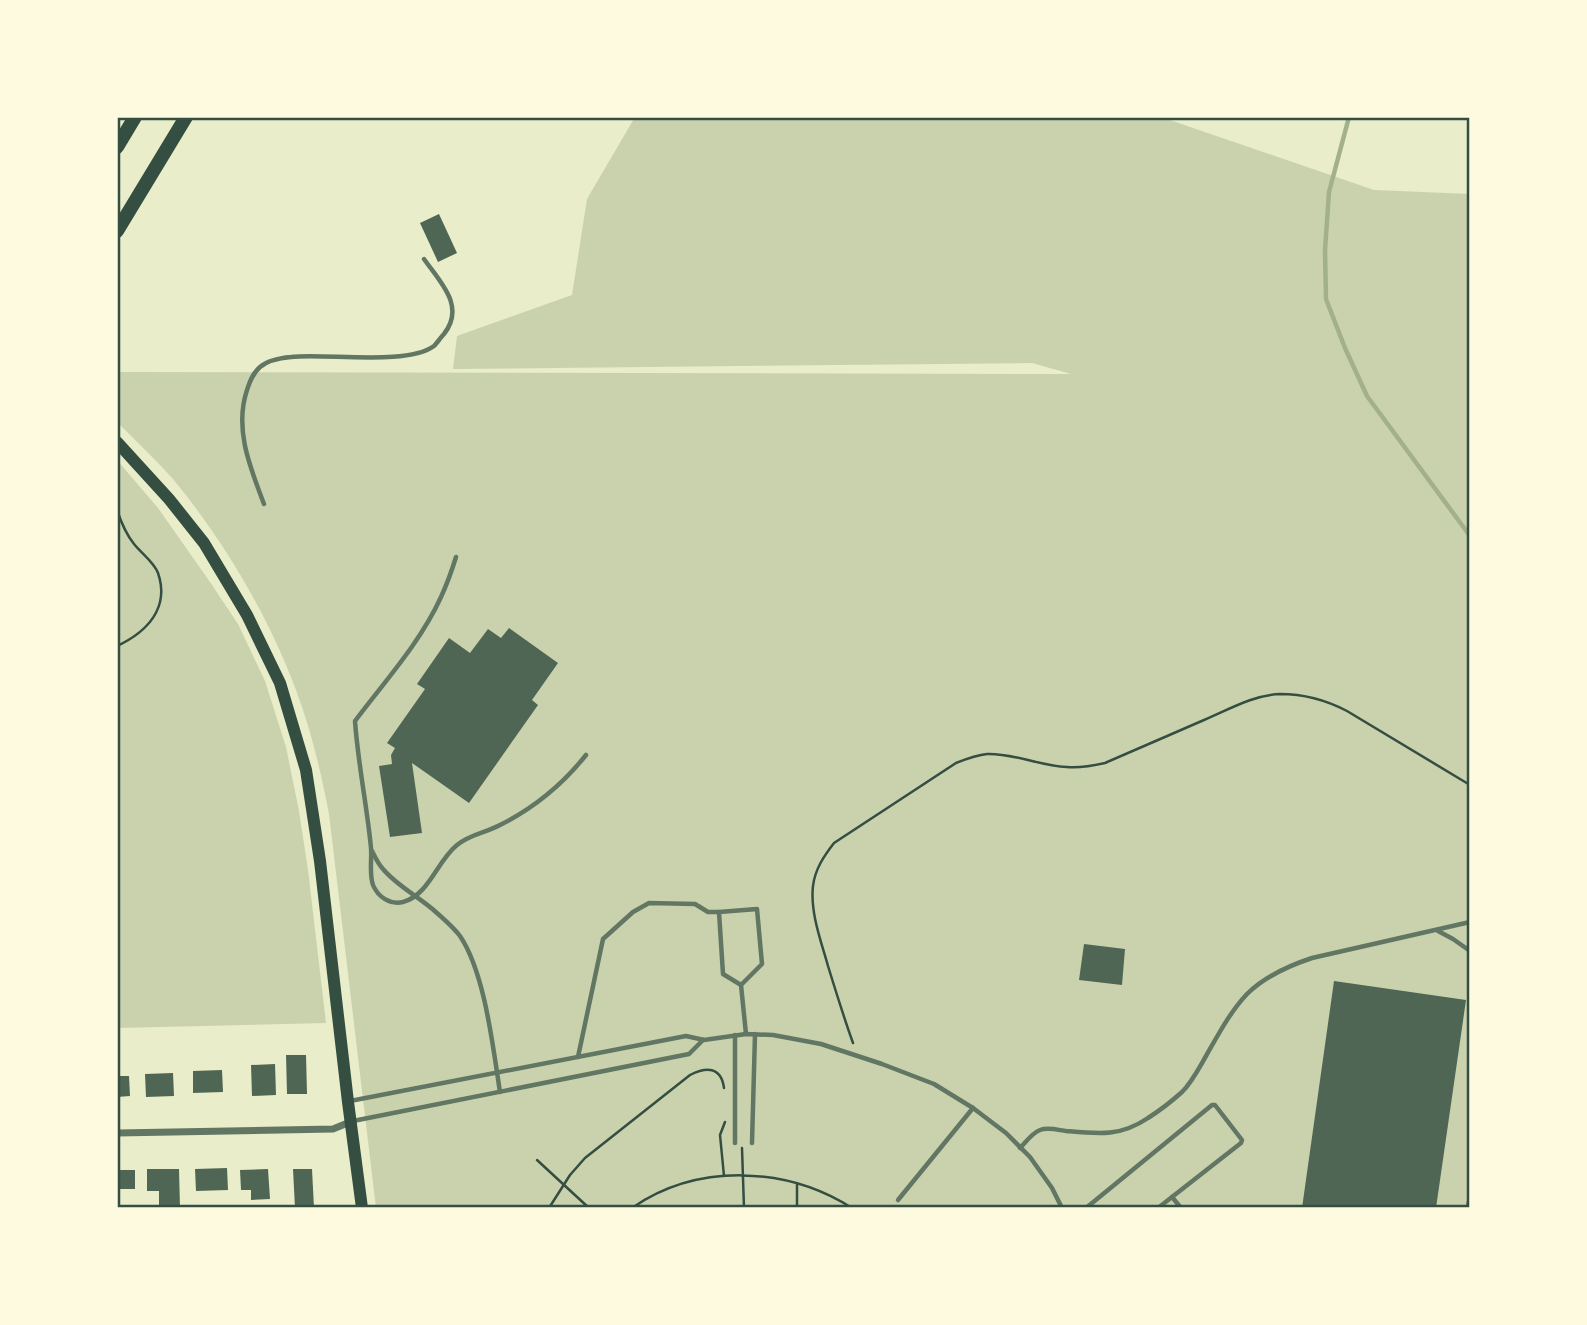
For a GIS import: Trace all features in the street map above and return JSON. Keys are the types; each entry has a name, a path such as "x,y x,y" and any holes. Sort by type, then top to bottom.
{"main road":[{"path":"117,147 135,117"},
{"path":"117,231 186,117"},
{"path":"117,442 169,499 204,543 247,615 280,683 306,770 319,852 362,1208"}],"street":[{"path":"117,1133 333,1129 350,1122"}],"lane":[{"path":"264,504 250,466 241,422 250,379 261,366 279,358 307,355 391,357 413,355 434,346 449,327 454,312 449,294 424,259"},
{"path":"456,556 441,598 422,633 355,721 371,849 372,883 378,894 389,902 401,903 417,896 455,846 472,834 496,827 528,811 573,771 586,755"},
{"path":"371,849 382,868 397,883 438,913 460,936 473,963 482,992 500,1092"},
{"path":"578,1057 603,939 634,912 649,903 695,904 708,912 757,909 762,964 741,985"},
{"path":"719,912 723,974 741,985"},
{"path":"1020,1148 1037,1130 1114,1134 1148,1118 1185,1088 1243,999 1271,976 1288,967 1312,958 1470,922"},
{"path":"1436,930 1470,951"},
{"path":"741,985 746,1034"},
{"path":"348,1101 686,1036 704,1040 746,1034 773,1035 821,1044 934,1084 973,1108 1006,1133 1030,1157 1052,1188 1062,1208"},
{"path":"752,1143 755,1034"},
{"path":"734,1035 735,1143"},
{"path":"350,1122 689,1054 704,1040"},
{"path":"1086,1208 1215,1105 1242,1140 1241,1143 1158,1208"},
{"path":"898,1200 973,1108"},
{"path":"1172,1197 1181,1208"}],"path":[{"path":"117,510 129,536 158,572 160,590 159,609 147,627 117,646"},
{"path":"858,1056 815,918 813,886 817,869 834,843 956,763 971,757 998,754 1069,768 1105,763 1248,701 1278,694 1314,697 1331,703 1470,785"},
{"path":"549,1208 584,1158 690,1075 713,1070 724,1083 724,1096"},
{"path":"724,1110 724,1124 720,1135 724,1176"},
{"path":"742,1143 744,1208"},
{"path":"537,1160 589,1208"},
{"path":"632,1208 669,1187 691,1180 724,1176 761,1176 782,1180 829,1195 852,1208"},
{"path":"797,1185 797,1208"},
{"path":"1467,1208 1470,1190"}],"green space":[{"path":"635,117 1161,117 1374,190 1470,194 1470,1208 376,1208 329,814 306,720 272,634 227,553 173,479 117,422 117,372 1071,374 1032,363 453,369 457,336 572,295 587,199"},
{"path":"117,460 158,508 210,582 238,624 265,681 286,747 299,811 326,1023 117,1028"}],"building":[{"path":"439,214 457,253 438,262 420,223"},
{"path":"509,628 558,663 532,700 538,705 469,803 412,763 422,833 390,837 379,766 392,764 391,755 395,748 387,743 425,689 417,684 449,638 470,653 488,629 501,638"},
{"path":"1084,944 1125,949 1122,985 1079,980"},
{"path":"1334,981 1466,1000 1436,1208 1302,1208"},
{"path":"286,1055 306,1055 307,1094 287,1094"},
{"path":"275,1064 276,1095 252,1096 251,1065"},
{"path":"222,1070 223,1092 193,1093 193,1071"},
{"path":"173,1073 174,1096 146,1097 145,1074"},
{"path":"117,1076 129,1076 130,1096 117,1097"},
{"path":"227,1168 228,1190 196,1191 195,1169"},
{"path":"147,1169 179,1169 180,1208 159,1208 159,1191 147,1191"},
{"path":"268,1169 270,1199 251,1200 251,1190 241,1190 240,1170"},
{"path":"293,1169 312,1169 314,1208 295,1208"},
{"path":"117,1170 135,1170 135,1189 117,1189"}],"waterway":[{"path":"1349,117 1329,192 1325,250 1326,299 1367,396 1470,536"}]}
